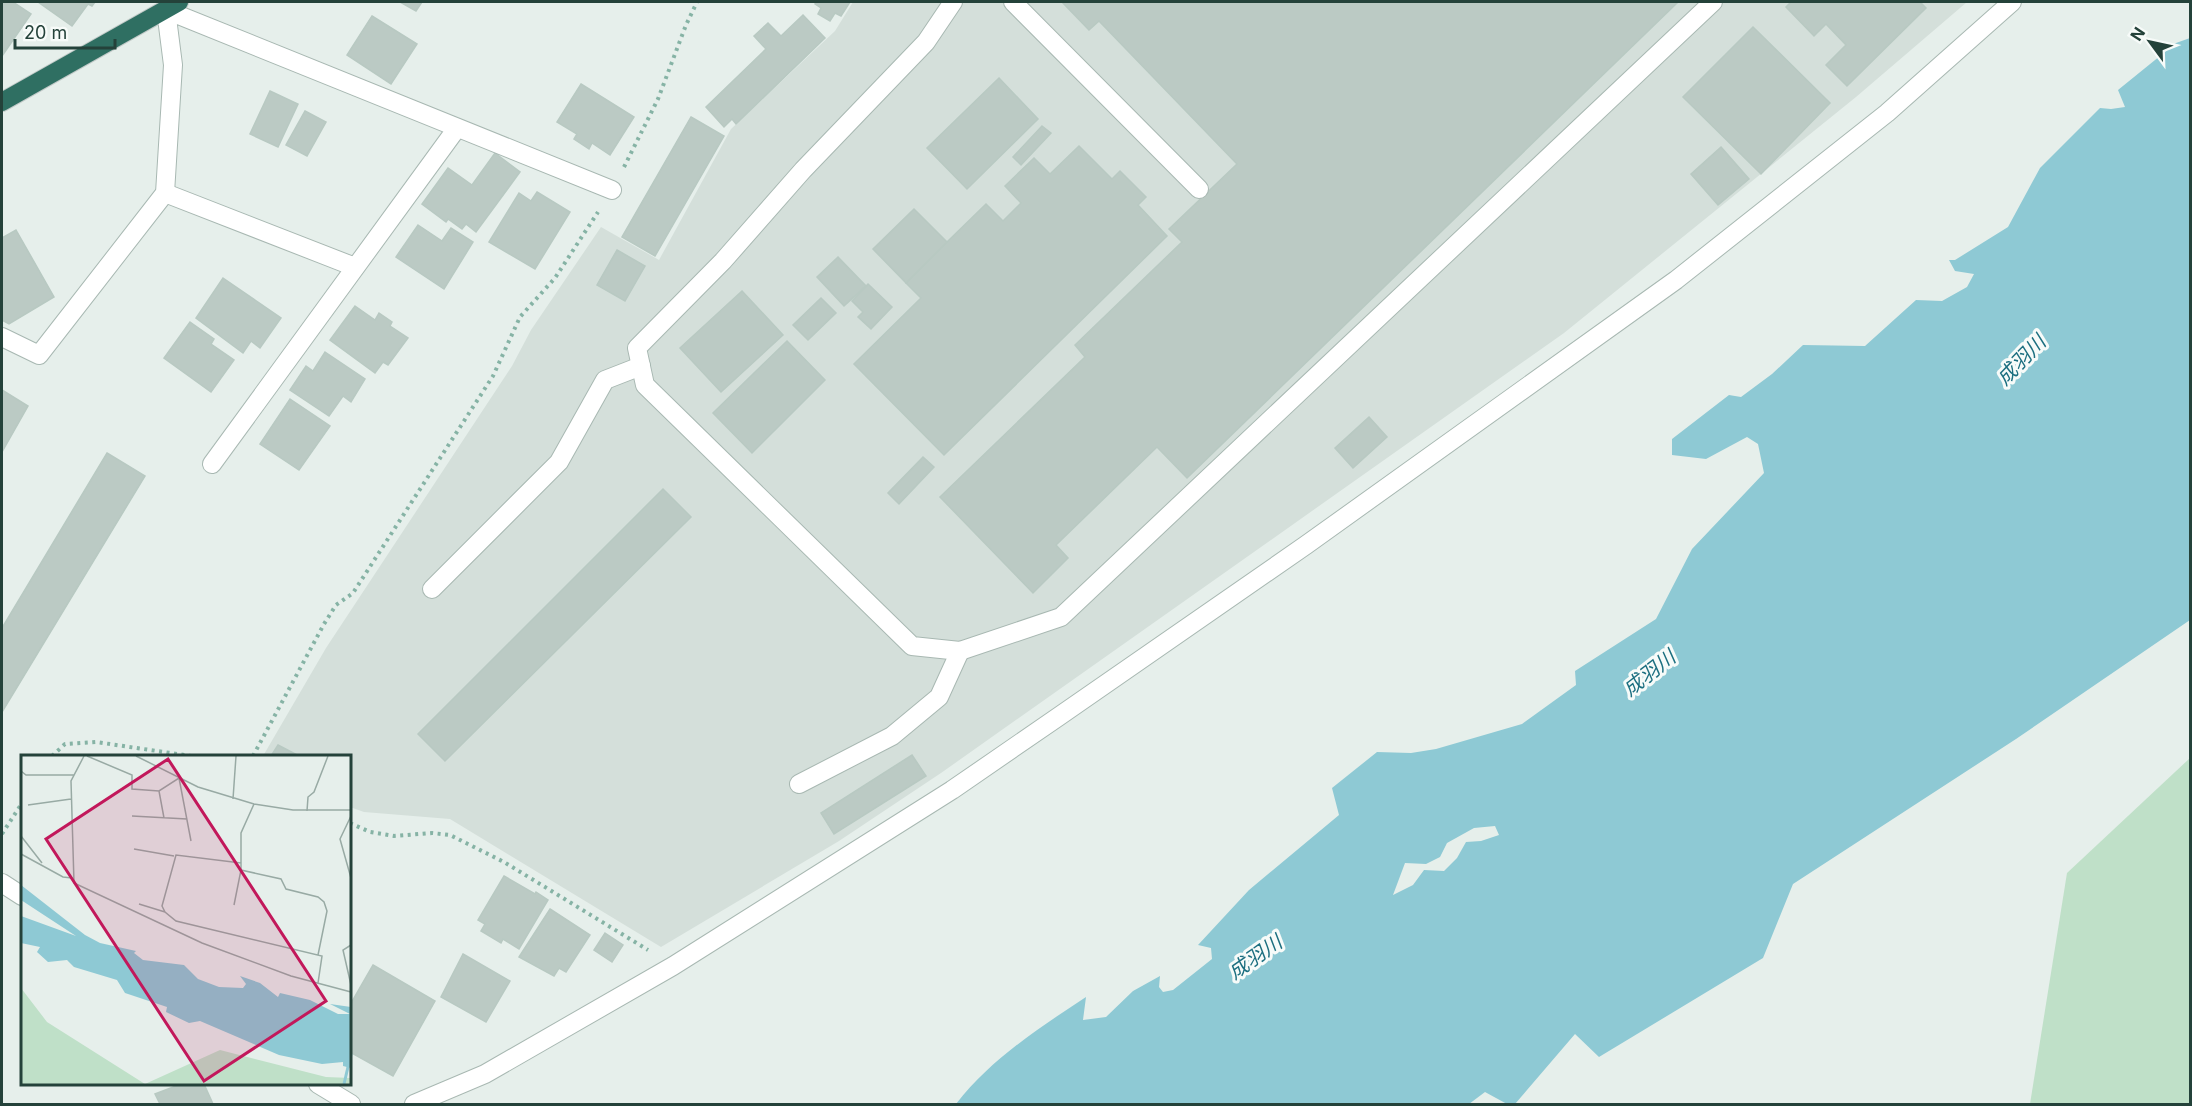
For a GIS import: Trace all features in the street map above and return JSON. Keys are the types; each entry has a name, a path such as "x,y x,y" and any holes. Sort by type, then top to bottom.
{"highway":[{"path":"2,102 173,6"}],"street":[{"path":"953,2 926,42 803,170 723,261 637,348 645,385 912,646 960,651 1061,617 1713,2"},
{"path":"1013,2 1199,189"},
{"path":"414,1104 485,1074 673,966 962,784 1306,545 1666,287 1887,113 2012,2"},
{"path":"2,337 39,355 165,193 173,65 173,6 457,128 612,190"},
{"path":"212,464 457,128"},
{"path":"165,193 355,267"},
{"path":"432,588 560,462 605,380 641,366"},
{"path":"799,784 892,736 939,697 960,651"},
{"path":"2,883 21,895"},
{"path":"321,1085 351,1104"}],"path":[{"path":"254,755 336,605 353,592 486,386 520,317 555,278 612,190 658,99 697,2"},
{"path":"53,755 65,744 96,742 184,755"},
{"path":"2,834 21,805"},
{"path":"351,823 370,832 394,836 432,833 450,835 504,862 673,966"}],"shaded area":[{"path":"853,2 1967,2 1856,97 1564,333 941,773 839,841 661,947 450,819 364,812 351,807 351,755 264,755 326,648 512,366 531,330 601,227 659,260 731,129 835,31"}],"green space":[{"path":"2190,758 2190,1104 2030,1104 2067,873"}],"water":[{"name":"成羽川","path":"2190,38 2190,620 2016,739 1793,884 1763,958 1599,1057 1575,1034 1515,1104 1507,1104 1485,1092 1469,1104 956,1104 1000,1059 1086,997 1083,1020 1106,1017 1133,991 1160,976 1159,987 1163,992 1173,990 1212,959 1211,948 1198,945 1249,890 1339,815 1332,788 1377,752 1411,753 1436,749 1522,724 1576,685 1575,671 1656,619 1692,549 1764,473 1758,444 1747,437 1706,459 1672,455 1672,439 1729,395 1741,397 1772,374 1803,345 1865,346 1916,300 1942,301 1967,287 1974,274 1955,271 1949,260 1955,260 2008,227 2040,168 2100,108 2125,107 2118,90 2176,43","holes":["1495,826 1499,835 1481,841 1466,842 1457,858 1444,871 1424,870 1413,885 1393,895 1405,863 1426,864 1440,857 1447,843 1474,828"]}],"building":[{"path":"2,2 13,2 31,14 2,56"},
{"path":"38,2 95,2 92,6 88,4 72,26"},
{"path":"400,2 422,2 416,11"},
{"path":"817,2 850,2 841,16 835,13 830,21 818,14 821,8 815,4"},
{"path":"1062,2 1678,2 1187,478 1157,447 1056,545 1068,558 1033,593 940,497 1085,357 1075,345 1182,242 1169,229 1237,164 1099,21 1089,30"},
{"path":"1791,2 1920,2 1926,8 1847,86 1826,65 1846,45 1826,24 1814,36 1786,7"},
{"path":"803,15 825,38 736,124 732,119 724,127 706,107 766,49 754,36 768,23 781,36"},
{"path":"372,16 417,44 391,84 347,55"},
{"path":"1753,27 1830,103 1761,174 1683,97"},
{"path":"999,78 1038,119 967,189 927,148"},
{"path":"581,84 634,117 610,155 592,143 589,149 574,139 577,134 557,122"},
{"path":"270,91 298,104 278,147 250,134"},
{"path":"305,111 326,122 307,156 286,145"},
{"path":"691,117 724,136 655,256 622,237"},
{"path":"1042,126 1051,133 1021,165 1013,157"},
{"path":"1079,146 1112,179 1120,171 1146,197 1138,205 1167,236 944,455 854,364 921,298 906,283 986,204 1003,221 1021,203 1005,186 1034,158 1050,174"},
{"path":"1721,147 1749,179 1718,205 1691,174"},
{"path":"495,153 520,172 476,232 466,224 462,229 448,219 446,222 422,204 448,168 472,185"},
{"path":"537,192 570,212 535,269 489,242 519,193 531,201"},
{"path":"914,209 947,242 906,283 873,249"},
{"path":"418,225 442,241 451,228 473,242 444,289 396,257"},
{"path":"16,230 54,297 9,324 2,320 2,238"},
{"path":"617,250 645,266 625,301 597,285"},
{"path":"838,257 866,286 844,306 817,277"},
{"path":"223,278 281,318 260,348 251,341 243,353 196,318"},
{"path":"868,284 892,307 871,329 858,317 863,312 852,301"},
{"path":"742,291 783,335 721,392 680,348"},
{"path":"821,298 836,313 808,340 793,325"},
{"path":"355,306 375,320 379,313 392,322 390,326 408,338 388,365 383,362 375,373 330,340"},
{"path":"190,322 214,339 211,344 234,360 211,392 164,358"},
{"path":"787,341 825,380 752,453 713,413"},
{"path":"325,352 365,379 351,402 343,396 329,416 290,390 306,366 313,371"},
{"path":"2,390 28,406 2,452"},
{"path":"290,399 330,426 299,470 260,444"},
{"path":"1369,417 1387,437 1353,468 1335,448"},
{"path":"107,453 145,476 2,712 2,628"},
{"path":"923,457 934,467 899,504 888,493"},
{"path":"663,489 691,517 445,761 418,734"},
{"path":"278,745 297,755 272,755"},
{"path":"912,755 926,776 834,834 821,813"},
{"path":"504,876 548,900 519,949 503,939 501,943 481,931 485,924 478,920"},
{"path":"550,909 590,935 566,972 559,968 554,976 519,957"},
{"path":"605,933 623,945 612,962 594,950"},
{"path":"463,954 510,981 486,1022 441,997"},
{"path":"373,965 435,1001 393,1076 351,1053 351,1003"},
{"path":"178,1085 204,1085 213,1104 160,1104 155,1094"}]}
